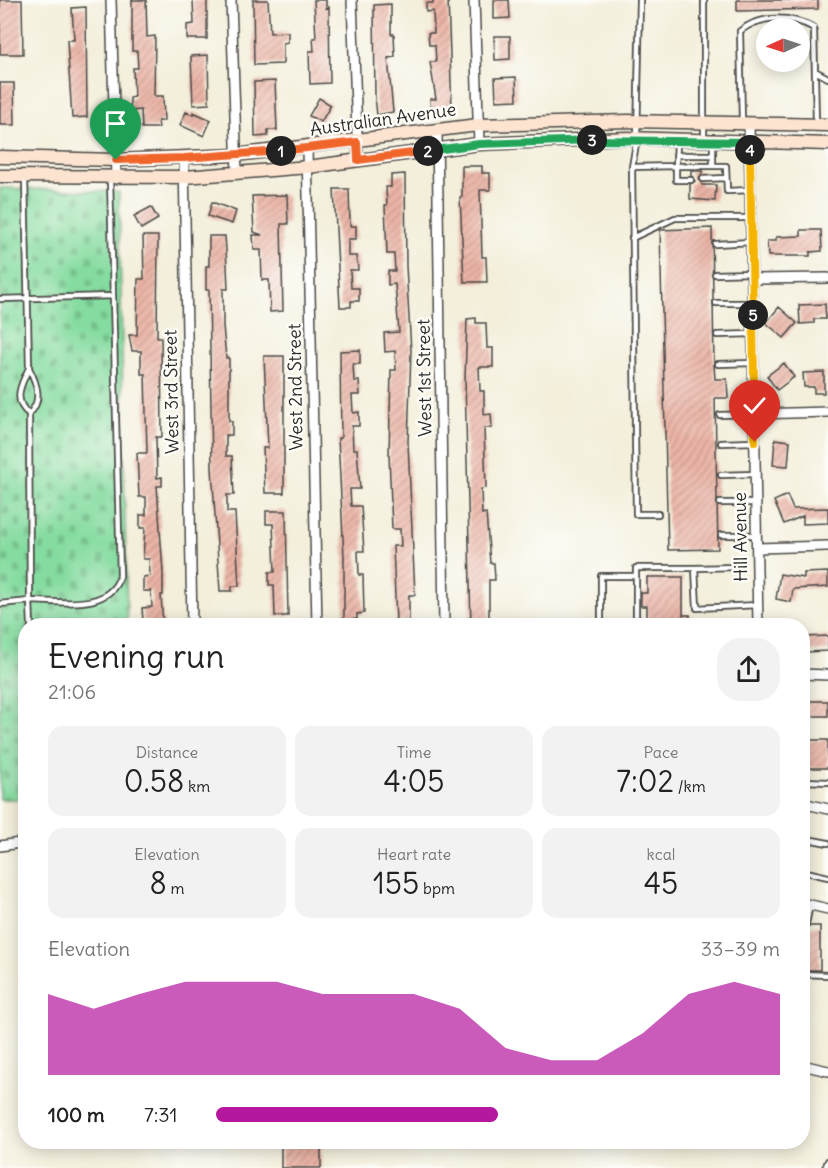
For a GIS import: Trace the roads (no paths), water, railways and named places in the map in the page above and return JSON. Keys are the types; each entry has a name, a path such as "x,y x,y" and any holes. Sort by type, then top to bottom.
{"main road":[{"name":"Australian Avenue","path":"0,158 116,160 236,155 357,142 478,125 633,121 822,125"},
{"name":"Australian Avenue","path":"0,176 113,179 237,174 479,144 632,138 828,144"}],"street":[{"path":"111,0 116,160 113,179"},
{"path":"231,0 237,174"},
{"path":"352,0 358,160"},
{"path":"474,0 479,144"},
{"name":"Hill Avenue","path":"746,123 750,142 758,618"},
{"name":"West 1st Street","path":"437,131 444,618"},
{"name":"West 2nd Street","path":"307,148 316,618"},
{"name":"West 3rd Street","path":"184,158 192,618"},
{"path":"752,276 828,278"},
{"path":"754,414 828,412"},
{"path":"757,548 828,546"},
{"path":"810,674 828,675"},
{"path":"810,804 828,809"},
{"path":"0,846 18,843"},
{"path":"810,905 828,909"},
{"path":"810,1067 828,1071"}],"lane":[{"path":"640,0 632,138 636,514 658,514"},
{"path":"704,0 705,122 713,155 713,166"},
{"path":"746,123 740,31 748,24 758,20 792,19 814,28 815,71 822,125"},
{"path":"815,71 828,78"},
{"path":"677,140 676,180 691,180"},
{"path":"676,155 713,155"},
{"path":"632,167 726,166 727,191 750,190"},
{"path":"25,177 29,368 38,400 29,414 31,618"},
{"path":"703,179 726,178"},
{"path":"0,604 93,601 108,596 116,587 120,576 113,296 113,179"},
{"path":"632,238 675,218 751,218"},
{"path":"715,244 751,242"},
{"path":"715,274 752,276"},
{"path":"0,298 113,296"},
{"path":"716,303 752,303"},
{"path":"717,335 753,334"},
{"path":"718,364 753,363"},
{"path":"29,368 19,391 19,402 29,414"},
{"path":"720,415 754,414"},
{"path":"721,443 755,442"},
{"path":"721,475 755,474"},
{"path":"720,503 756,502"},
{"path":"721,535 757,535"},
{"path":"636,618 636,568 738,567"},
{"path":"695,568 697,608 758,605"},
{"path":"601,618 601,576 636,576"},
{"path":"810,781 828,782"},
{"path":"810,840 828,843"},
{"path":"810,873 828,877"},
{"path":"810,974 828,975"},
{"path":"825,1168 828,1161"}]}
